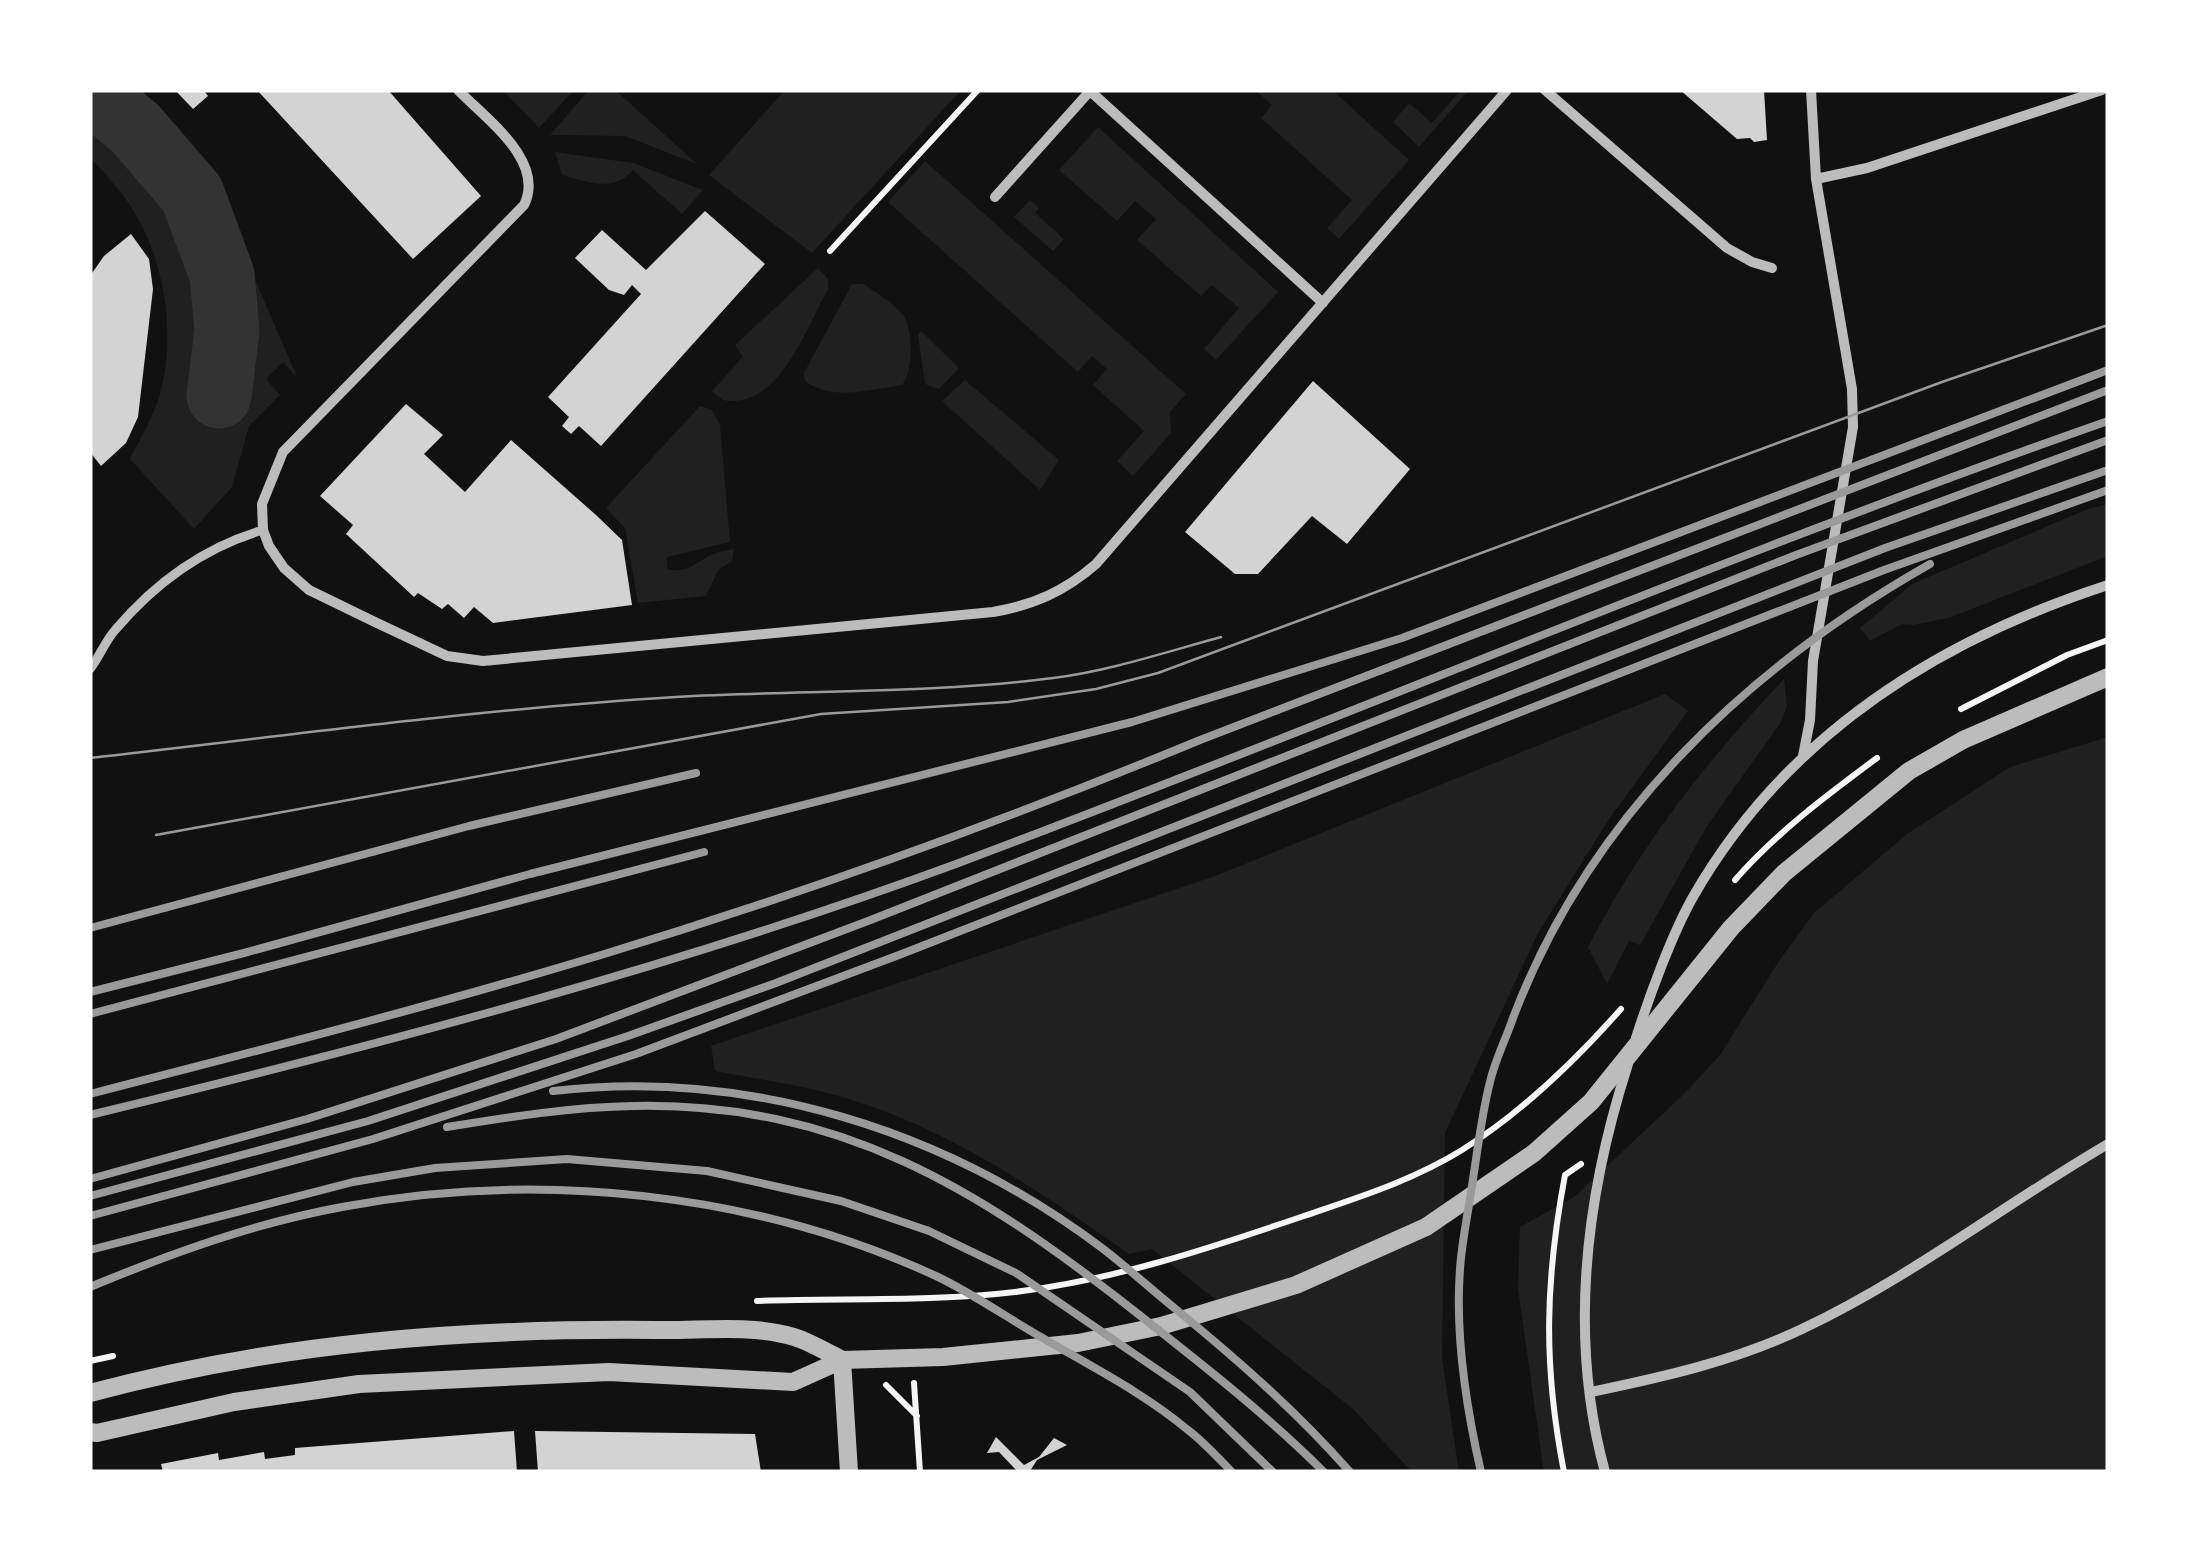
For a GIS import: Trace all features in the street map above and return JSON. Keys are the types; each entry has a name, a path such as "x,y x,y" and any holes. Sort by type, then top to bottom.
{"street":[{"path":"458,90 520,155 529,177 529,194 524,204 283,452 262,504 269,546 284,568 309,590 460,660 515,659 1022,607 1070,586 1096,564 1507,90"},
{"path":"994,197 1090,90 1323,303"},
{"path":"1545,90 1727,248 1772,268"},
{"path":"1802,756 1853,427 1852,389 1816,179 1811,90"},
{"path":"1816,179 1867,168 2102,90"},
{"path":"90,669 102,655 112,632 154,590 205,552 264,530"},
{"path":"1605,1472 1591,1392 1586,1282 1591,1218 1602,1147 1643,1018 1692,899 1740,828 1802,756 1873,699 1942,654 2026,615 2108,585"},
{"path":"90,1432 97,1434 234,1402 359,1384 609,1372 792,1382 842,1360 974,1354 1078,1342 1161,1326 1296,1285 1426,1227 1534,1152 1591,1102 1731,928 1784,873 1909,771 1963,740 2108,677"},
{"path":"1591,1392 1680,1373 1801,1330 1922,1262 2108,1144"},
{"path":"90,1393 176,1370 257,1356 433,1336 602,1329 757,1331 794,1337 842,1360"},
{"path":"842,1360 849,1472"}],"path":[{"path":"830,251 978,90"},
{"path":"1948,716 2021,677 2108,640"},
{"path":"1564,1472 1550,1372 1548,1284 1565,1175 1602,1147"},
{"path":"759,1301 936,1297 1084,1282 1200,1251 1396,1184"},
{"path":"807,1298 815,1315"},
{"path":"917,1416 920,1472"}],"shaded area":[{"path":"90,90 128,90 170,129 214,184 297,377 283,362 266,379 280,395 249,426 232,487 194,529 130,459 154,410 163,381 166,312 158,266 141,224 90,157"},
{"path":"503,90 574,90 539,128"},
{"path":"589,90 615,90 697,164 625,136 550,135"},
{"path":"785,90 961,90 812,253 709,175"},
{"path":"1255,90 1332,90 1409,160 1339,239 1327,228 1352,200 1261,118 1272,105"},
{"path":"1461,90 1469,90 1419,147 1393,122 1409,103 1432,123"},
{"path":"1098,127 1278,292 1216,360 1204,349 1239,308 1212,285 1201,296 1137,240 1156,219 1135,201 1117,221 1059,170"},
{"path":"555,152 633,163 703,190 682,214 633,170 609,184 581,180 562,175"},
{"path":"925,161 1186,394 1170,412 1171,433 1133,476 1117,461 1144,431 1093,385 1107,369 1092,356 1078,372 888,202"},
{"path":"1030,200 1039,208 1035,213 1064,239 1053,251 1014,217"},
{"path":"818,268 828,279 828,289 788,364 760,393 742,400 723,400 712,391 743,357 735,345"},
{"path":"852,284 864,284 895,306 907,322 910,361 902,385 839,393 805,381 804,373"},
{"path":"921,331 959,368 939,389 925,384 918,335"},
{"path":"965,380 1059,460 1040,490 942,401"},
{"path":"700,406 712,410 720,425 730,542 667,557 667,569 684,569 713,554 734,549 732,562 719,569 706,596 638,603 625,528 606,508"},
{"path":"2108,504 2108,556 1948,618 1902,624 1870,641 1860,628 1912,584"},
{"path":"1784,679 1787,706 1781,722 1707,826 1640,945 1629,941 1607,984 1588,947 1608,910 1676,806"},
{"path":"1665,694 1688,711 1609,819 1538,933 1445,1133 1442,1358 1459,1472 1412,1472 1353,1409 1152,1249 1129,1254 1025,1184 952,1141 835,1095 715,1071 711,1046 1215,876"},
{"path":"2108,737 2108,1472 1544,1472 1518,1289 1520,1227 1574,1197 1686,1092 1720,1055 1814,913 1907,834 2010,767"}],"building":[{"path":"175,90 208,90 208,96 193,109"},
{"path":"257,90 388,90 481,196 413,259"},
{"path":"1680,90 1764,90 1767,140 1737,139"},
{"path":"705,211 765,264 601,446 579,426 571,434 562,426 569,417 548,397 641,294 632,285 624,295 609,290 575,258 602,230 646,270"},
{"path":"131,234 149,259 153,289 138,417 126,443 101,466 90,452 90,276 104,256"},
{"path":"1313,381 1410,469 1347,544 1312,516 1258,574 1235,574 1185,532"},
{"path":"406,404 443,435 424,454 465,492 511,440 596,515 622,540 632,605 493,623 474,607 464,618 448,604 442,609 418,593 414,597 346,534 353,525 320,496"},
{"path":"514,1431 517,1472 163,1472 161,1464 218,1453 219,1460 264,1452 265,1459 295,1455 295,1448"},
{"path":"535,1431 755,1434 761,1472 538,1472"},
{"path":"996,1437 1024,1465 1039,1457 1054,1438 1067,1445 1037,1460 1030,1471 1018,1472 999,1452 987,1453"}],"waterway":[{"path":"90,90 136,129 192,194 222,275 227,330 219,396"}],"tram line":[{"path":"156,835 821,714 1008,702 1096,689 1158,673 1942,382 2108,325"},
{"path":"90,758 529,708 1053,678 1095,671 1221,637"}],"railway":[{"path":"90,992 530,874 1132,722 1402,638 2108,370"},
{"path":"90,1094 538,974 904,855 2108,390"},
{"path":"90,1115 527,1002 850,902 1100,809 1818,527 2108,421"},
{"path":"90,1179 307,1119 556,1039 868,921 1796,555 2108,440"},
{"path":"90,1196 368,1121 776,983 1885,548 2108,470"},
{"path":"90,1216 373,1139 636,1054 1884,570 2108,490"},
{"path":"1481,1472 1460,1346 1462,1246 1492,1074 1545,945 1584,877 1630,813 1681,755 1738,700 1798,651 1930,564"},
{"path":"90,928 469,826 696,773"},
{"path":"90,1014 704,852"},
{"path":"553,1091 626,1086 699,1089 771,1099 911,1140 977,1170 1041,1206 1112,1256 1267,1388 1350,1472"},
{"path":"447,1127 563,1110 634,1106 708,1109 777,1119 841,1137 903,1161 961,1191 1076,1266 1207,1369 1324,1472"},
{"path":"90,1250 353,1182 435,1168 567,1159 707,1171 841,1201 929,1231 1016,1273 1190,1392 1273,1472"},
{"path":"90,1287 277,1221 416,1196 568,1190 720,1207 866,1247 936,1276 1153,1404 1194,1435 1232,1472"}]}
